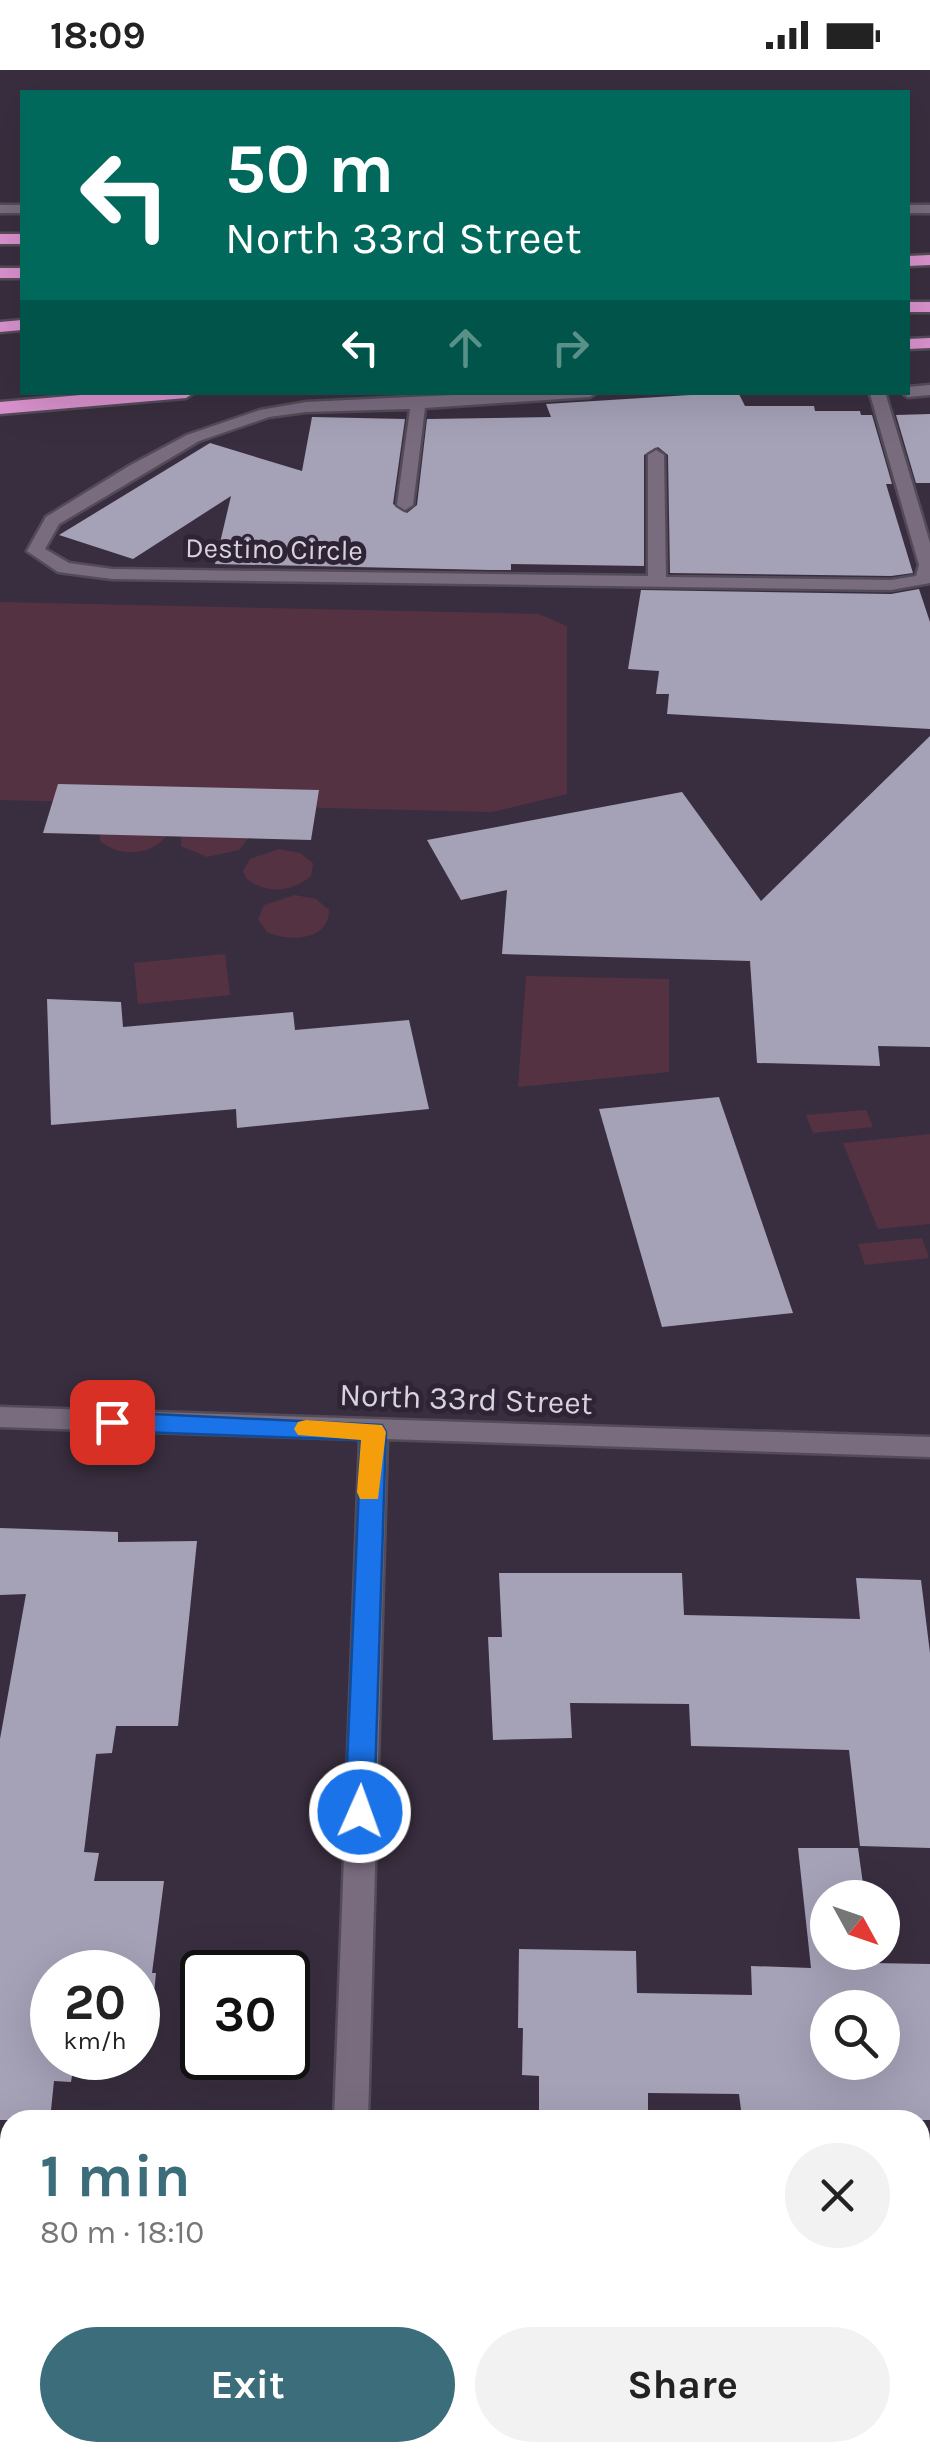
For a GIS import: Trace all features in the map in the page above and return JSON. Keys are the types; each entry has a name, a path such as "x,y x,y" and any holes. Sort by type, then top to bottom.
{"highway":[{"path":"0,408 151,395"}],"street":[{"name":"Destino Circle","path":"547,395 306,407 266,413 193,438 52,522 36,551 64,568 112,574 891,585 923,580 928,565 874,395"},
{"path":"406,505 418,404"},
{"path":"656,455 658,582"},
{"name":"North 33rd Street","path":"0,1417 930,1447"},
{"path":"351,2110 374,1432"}],"shaded area":[{"path":"0,602 539,614 567,626 567,794 492,812 0,800"},
{"path":"100,829 168,833 146,850 127,852 100,841"},
{"path":"181,833 249,837 239,850 207,857 181,846"},
{"path":"279,849 300,853 313,863 311,876 278,889 262,887 246,878 243,871 250,859"},
{"path":"295,895 316,899 329,910 322,928 296,938 267,932 258,919 264,905"},
{"path":"225,954 230,995 138,1004 134,963"},
{"path":"526,976 669,979 669,1072 518,1087"},
{"path":"866,1110 873,1127 813,1133 806,1115"},
{"path":"930,1134 930,1224 878,1229 843,1143"},
{"path":"922,1238 929,1258 865,1265 858,1244"}],"building":[{"path":"740,395 745,406 814,406 815,411 860,411 861,415 872,415 892,484 886,484 913,573 670,573 668,455 658,447 644,455 644,566 511,564 511,570 490,570 215,564 231,496 133,559 59,535 210,443 302,471 312,417 405,419 393,504 407,513 417,505 427,419 551,417 546,404"},
{"path":"930,414 930,483 916,483 896,415"},
{"path":"919,589 930,622 930,729 667,714 669,694 656,694 659,671 628,669 641,590 891,594"},
{"path":"930,736 930,1047 878,1046 880,1066 757,1063 750,961 502,954 507,890 461,900 427,840 682,792 761,901"},
{"path":"58,784 319,790 311,840 43,833"},
{"path":"47,999 121,1002 123,1027 293,1012 295,1030 409,1020 429,1109 237,1128 236,1109 51,1125"},
{"path":"719,1097 793,1313 662,1327 599,1109"},
{"path":"0,1528 118,1532 118,1542 197,1541 178,1726 116,1726 112,1753 96,1754 84,1852 99,1853 94,1881 164,1881 155,1950 30,1950 30,2080 71,2080 71,2082 54,2081 51,2110 0,2110 0,1739 26,1594 0,1595"},
{"path":"499,1573 682,1573 684,1615 860,1619 856,1578 921,1580 930,1653 930,1848 860,1846 849,1750 691,1746 689,1704 570,1703 572,1738 493,1740 488,1637 502,1637"},
{"path":"798,1848 858,1848 862,1880 810,1880 810,1959"},
{"path":"519,1949 636,1951 637,1993 752,1995 751,1966 900,1970 900,1963 930,1964 930,2110 741,2110 739,2094 648,2093 648,2110 539,2110 539,2076 522,2075"}],"slow traffic":[{"path":"306,1429 374,1432 369,1492"}],"route":[{"path":"112,1422 374,1432 368,1503 360,1812"}]}
